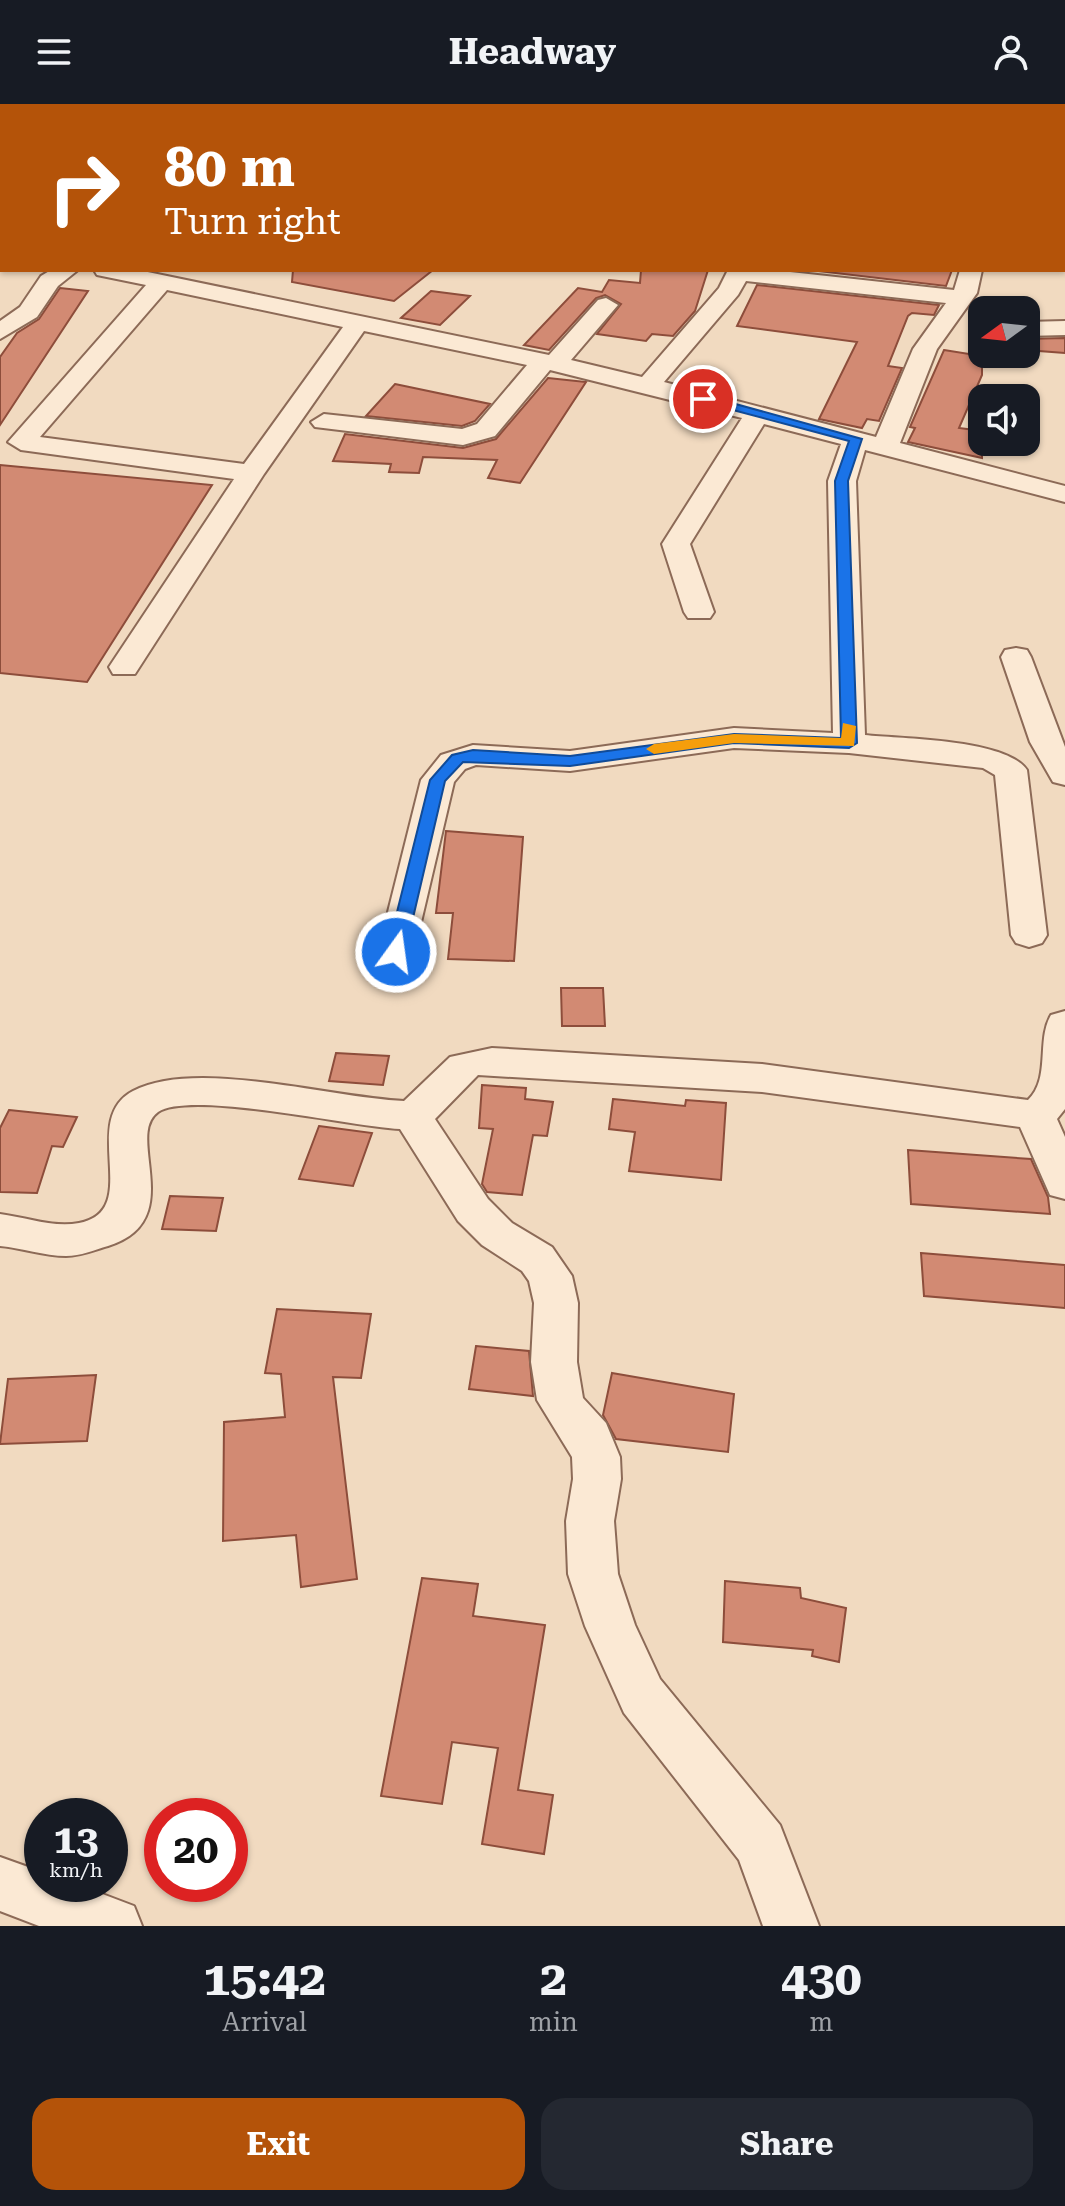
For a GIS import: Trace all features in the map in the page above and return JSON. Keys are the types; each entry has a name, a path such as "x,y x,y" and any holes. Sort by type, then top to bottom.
{"street":[{"path":"0,332 29,312 49,281 64,272"},
{"path":"114,272 359,321 648,385 1065,494"},
{"path":"648,385 730,290 739,272"},
{"path":"747,272 962,298"},
{"path":"849,743 842,481 870,444 925,349 958,321 970,272"},
{"path":"161,282 21,442 251,473"},
{"path":"324,422 463,437 480,434 606,305"},
{"path":"124,667 251,473 359,321"},
{"path":"1040,329 1065,328"},
{"path":"699,612 676,544 758,412"},
{"path":"1016,657 1046,742 1065,775"},
{"path":"396,952 438,780 457,758 473,755 570,761 734,738 849,743 991,759 1008,766 1011,770 1029,935"},
{"path":"0,1230 78,1239 108,1231 118,1224 131,1204 127,1127 141,1105 157,1098 184,1093 220,1095 412,1115 432,1099 457,1067 477,1060 762,1078 1035,1115 1045,1110 1057,1088 1065,1024"},
{"path":"412,1115 473,1210 497,1234 537,1259 550,1276 556,1303 554,1362 560,1400 571,1419 589,1437 596,1457 597,1479 590,1521 593,1574 610,1626 642,1696 761,1844 791,1926"},
{"path":"1035,1115 1065,1184"},
{"path":"0,1884 114,1926"}],"building":[{"path":"293,272 430,272 394,301 292,282"},
{"path":"641,272 707,272 695,311 673,336 652,334 646,341 597,334 621,304 605,295 596,298 549,350 524,345 578,288 602,292 609,280 640,283"},
{"path":"827,272 951,272 946,286"},
{"path":"757,285 939,305 934,315 912,313 908,316 888,366 902,368 879,421 867,419 862,428 819,419 857,342 737,326"},
{"path":"60,288 88,291 0,425 0,357 17,333 39,319"},
{"path":"431,291 470,296 440,325 401,318"},
{"path":"1065,338 1065,353 1040,351 1040,339"},
{"path":"944,350 968,354 968,368 982,368 982,375 978,384 968,384 968,407 959,428 968,429 968,455 908,442 915,428 910,427"},
{"path":"548,378 586,382 520,483 488,478 497,460 423,457 419,473 389,472 391,464 333,461 345,434 463,448 496,439"},
{"path":"395,384 490,404 475,421 462,426 366,416"},
{"path":"0,465 212,485 87,682 0,673"},
{"path":"446,831 523,837 514,961 448,959 453,913 436,913"},
{"path":"561,988 603,988 605,1026 562,1026"},
{"path":"336,1053 389,1056 383,1085 329,1081"},
{"path":"482,1085 526,1088 525,1099 553,1102 547,1136 533,1135 522,1195 487,1192 482,1184 493,1129 479,1128"},
{"path":"613,1099 685,1106 686,1100 726,1103 721,1180 629,1171 635,1132 609,1129"},
{"path":"9,1110 77,1117 63,1147 52,1146 37,1193 0,1192 0,1128"},
{"path":"319,1126 372,1133 353,1186 299,1179"},
{"path":"908,1150 1031,1159 1048,1197 1050,1214 911,1204"},
{"path":"170,1196 223,1198 216,1231 162,1229"},
{"path":"921,1253 1065,1265 1065,1308 924,1296"},
{"path":"277,1309 371,1314 361,1378 333,1377 357,1579 301,1587 296,1535 223,1541 224,1422 285,1417 281,1374 265,1373"},
{"path":"476,1346 529,1351 533,1396 469,1389"},
{"path":"612,1373 734,1394 728,1452 616,1439 603,1415"},
{"path":"96,1375 87,1441 0,1444 8,1379"},
{"path":"422,1578 478,1584 473,1616 545,1625 518,1790 553,1795 544,1854 482,1844 498,1748 452,1742 442,1804 381,1796"},
{"path":"725,1581 800,1588 801,1598 846,1608 839,1662 812,1656 813,1650 723,1642"}],"slow traffic":[{"path":"654,749 734,738 849,743 848,726"}],"route":[{"path":"396,952 438,780 457,758 473,755 570,761 734,738 849,743 842,481 856,439 703,399"}]}
